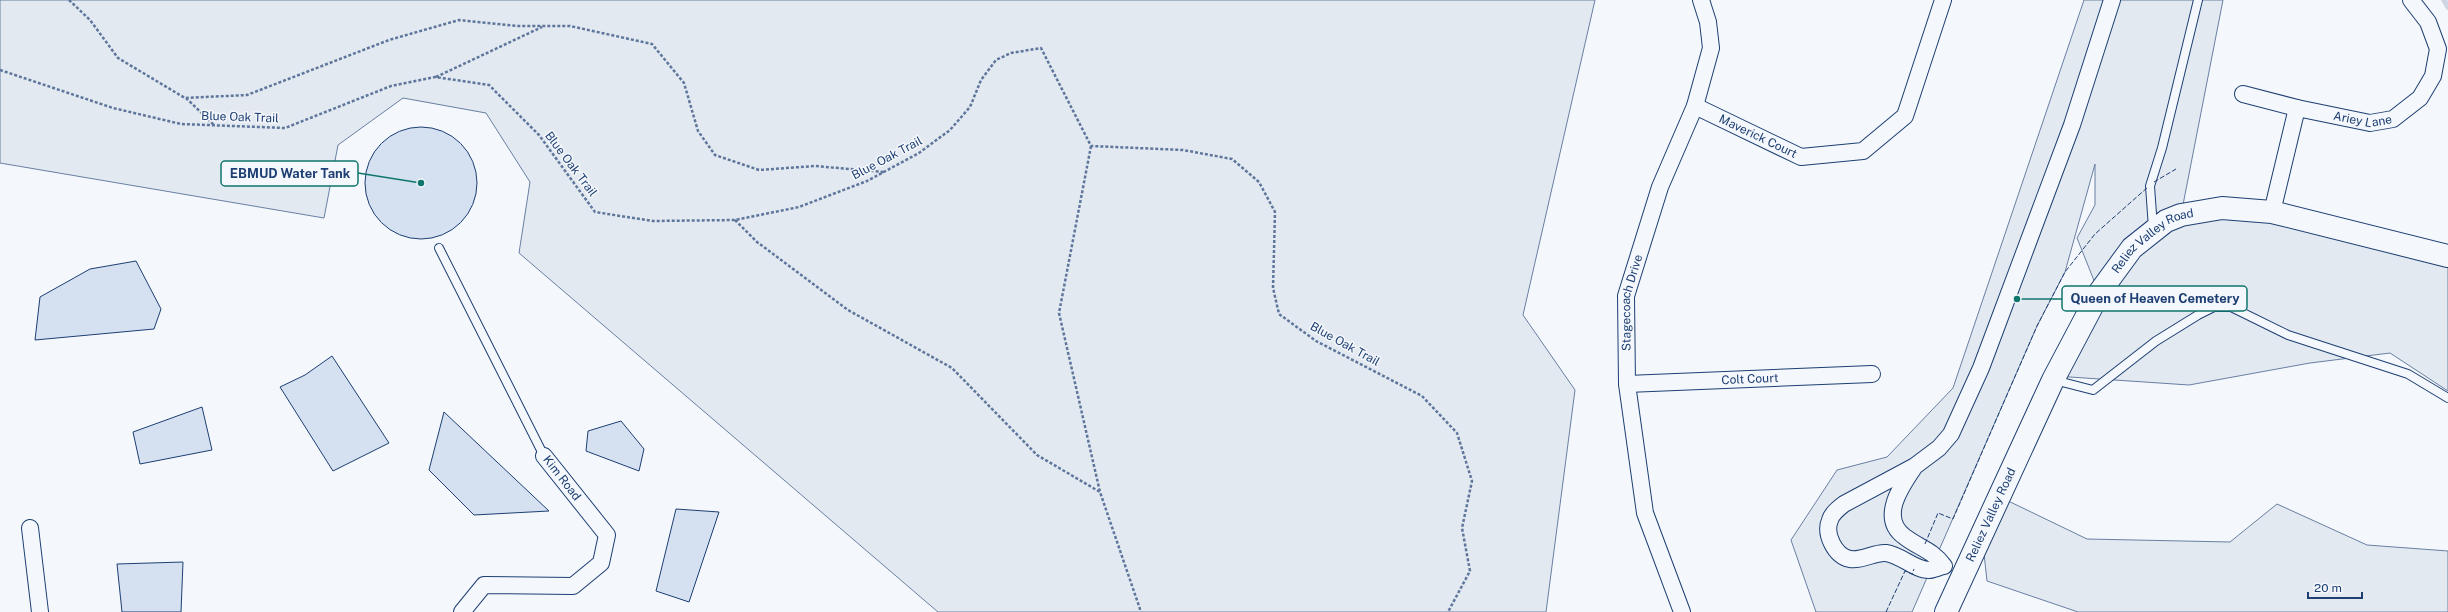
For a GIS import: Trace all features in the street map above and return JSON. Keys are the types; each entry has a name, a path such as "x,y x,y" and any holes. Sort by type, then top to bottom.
{"main road":[{"name":"Reliez Valley Road","path":"1946,612 1953,570 2099,293 2132,248 2166,221 2181,215 2222,208 2272,212 2448,256"}],"street":[{"name":"Stagecoach Drive","path":"1682,612 1645,513 1627,384 1626,296 1660,187 1695,106 1711,48 1708,22 1701,0"},
{"name":"Maverick Court","path":"1695,106 1801,157 1863,151 1905,116 1943,0"},
{"path":"1953,570 1928,570 1899,556 1885,553 1862,559 1849,558 1839,553 1831,543 1829,520 1844,504 1915,466 1939,448 1951,434 1981,368 2072,125 2112,0"},
{"name":"Ariey Lane","path":"2244,94 2297,108 2370,123 2393,119 2420,98 2434,76 2438,49 2428,22 2411,0"},
{"path":"2272,212 2297,108"},
{"name":"Colt Court","path":"1627,384 1872,374"},
{"name":"Kim Road","path":"462,612 484,585 573,586 601,563 607,535 544,456"},
{"path":"1915,466 1896,497 1893,512 1897,529 1904,536 1934,554 1953,570"},
{"path":"30,528 40,612"},
{"path":"1885,553 1897,529"}],"lane":[{"path":"2154,231 2150,186 2162,148 2198,0"},
{"name":"Kim Road","path":"439,248 544,456"},
{"path":"2053,380 2093,390 2156,341 2192,319 2214,307 2231,307 2288,336 2408,374 2448,398"}],"path":[{"path":"68,0 90,20 118,58 185,98 214,125"},
{"path":"185,98 247,95 389,40 459,20 517,26 570,26 652,44 684,82 698,131 715,155 759,170 815,166 884,172"},
{"path":"435,77 544,26"},
{"name":"Blue Oak Trail","path":"0,70 113,108 182,124 285,128 391,86 435,77 489,85 539,135 595,212 653,221 735,220 799,207 867,181 919,153 950,130 970,107 981,80 996,60 1011,53 1041,48 1091,146 1183,150 1232,159 1259,182 1275,212 1273,288 1279,314 1316,341 1422,396 1457,433 1472,481 1462,528 1470,571 1448,612"},
{"path":"1091,146 1059,313 1100,492 1141,612"},
{"path":"735,220 757,242 848,310 952,368 1037,455 1100,492"}],"shaded area":[{"path":"0,0 1595,0 1523,315 1575,390 1546,612 938,612 519,253 530,182 486,113 403,98 338,145 324,218 0,163"},
{"path":"2084,0 2223,0 2181,215 2222,208 2448,256 2448,391 2390,353 2310,363 2189,385 2055,376 2099,293 2077,238 2095,205 2095,164 2065,272 2037,326 1912,612 1816,612 1791,540 1837,470 1887,457 1953,388"},
{"path":"2000,497 2087,539 2230,542 2277,504 2367,545 2448,551 2448,612 2078,612 1987,581 1982,535"}],"building":[{"path":"421,127 432,128 442,132 452,137 460,144 467,152 472,162 476,172 476,194 472,204 467,214 460,222 452,229 442,234 432,238 421,239 410,238 400,234 390,229 382,222 375,214 370,204 366,194 365,183 366,172 370,162 375,152 382,144 390,137 400,132 410,128"},
{"path":"136,261 161,309 154,329 35,340 40,297 90,269"},
{"path":"332,356 389,443 333,471 280,387 305,375"},
{"path":"202,407 212,450 140,464 133,432"},
{"path":"444,412 549,511 474,515 429,470"},
{"path":"621,421 644,449 639,471 586,451 588,431"},
{"path":"676,509 719,512 689,602 656,591"},
{"path":"183,562 181,612 122,612 117,564"}],"waterway":[{"path":"2444,0 2448,7"}],"fence":[{"path":"2154,182 2176,169"},
{"path":"1925,544 1938,513 1953,519 2037,326 2065,272 2095,234 2148,187"},
{"path":"1886,612 1905,571 1912,574 1914,569"}],"place":[{"name":"EBMUD Water Tank","path":"421,183"},
{"name":"Queen of Heaven Cemetery","path":"2017,299"}]}
